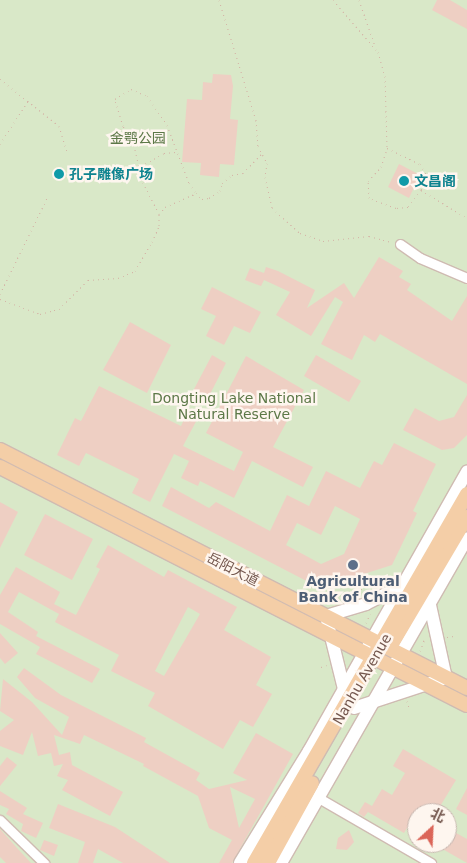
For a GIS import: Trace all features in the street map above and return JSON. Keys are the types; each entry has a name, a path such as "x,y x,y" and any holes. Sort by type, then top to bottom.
{"main road":[{"name":"岳阳大道","path":"0,450 467,688"},
{"name":"岳阳大道","path":"0,467 467,705"},
{"path":"240,863 345,690 379,659 386,647 404,584 467,472"},
{"name":"Nanhu Avenue","path":"254,863 386,647 424,580 467,494"},
{"name":"Nanhu Avenue","path":"424,580 467,518"},
{"path":"386,647 430,604 467,538"},
{"path":"424,580 446,678 371,702 351,706 326,616 366,604 404,584 424,580"},
{"path":"281,863 371,702 379,659"},
{"name":"Nanhu Avenue","path":"268,863 351,706"}],"street":[{"path":"400,244 420,258 467,278"},
{"path":"317,797 432,863"},
{"path":"0,820 44,863"}],"path":[{"path":"219,0 256,120 262,153 267,162 265,178 272,208 300,233 323,241 369,236 400,244"},
{"path":"333,0 376,50"},
{"path":"359,0 385,76 387,148 381,167 368,181 369,198 396,208 408,207 421,190 427,175 420,164 387,148"},
{"path":"0,79 59,126 66,153"},
{"path":"0,299 40,314 59,309 88,280 118,278 135,271 152,242 158,226 159,214 142,180 140,166 115,98 131,90 147,96 156,106 175,141 177,152 189,183 202,199 209,198 220,191 222,183 232,175 243,173 262,153"},
{"path":"0,144 28,101"},
{"path":"140,166 149,164 164,154 177,152"},
{"path":"421,190 467,218"},
{"path":"159,214 165,207 196,193"},
{"path":"0,294 47,198"}],"green space":[{"name":"Dongting Lake National Natural Reserve","path":"0,0 467,0 467,863 0,863"}],"building":[{"path":"437,0 450,0 467,10 467,29 432,10"},
{"path":"213,74 231,75 233,86 230,119 238,120 234,165 220,164 219,177 200,175 201,163 182,162 187,99 202,100 203,82 212,83"},
{"name":"文昌阁","path":"399,164 420,175 409,198 388,187"},
{"path":"379,257 403,271 399,277 411,284 407,290 452,321 467,296 467,384 380,334 375,342 364,335 352,360 321,344 343,302 335,297 311,336 276,315 290,292 264,280 261,286 245,280 250,268 264,273 266,267 278,271 315,290 307,308 344,283 354,298"},
{"path":"212,287 261,312 250,333 234,326 224,345 206,336 216,316 201,309"},
{"path":"130,322 171,345 147,393 103,370"},
{"path":"212,355 226,363 208,398 193,391"},
{"path":"316,355 361,381 349,402 304,376"},
{"path":"246,356 304,390 273,447 313,467 303,487 252,461 234,498 200,481 198,486 181,478 189,461 174,454 150,502 132,493 139,479 86,453 79,466 57,455 75,418 81,421 99,386 181,426 189,409 200,414 183,446 234,471 243,452 206,433"},
{"path":"467,395 467,435 454,448 442,450 403,430 415,408 439,421 454,417"},
{"path":"394,443 436,464 413,511 417,513 392,565 320,588 162,506 171,487 209,508 216,502 270,531 287,495 309,506 326,471 360,488 374,461 382,465","holes":["335,506 360,519 344,554 321,564 286,545 297,523 321,535"]},
{"path":"0,502 18,512 0,548"},
{"path":"45,514 93,539 72,580 24,555"},
{"path":"108,545 164,577 168,570 237,607 224,630 271,657 256,685 272,694 253,727 240,720 223,749 148,706 155,693 111,671 119,655 55,622 59,614 19,592 8,612 38,632 36,636 100,669 92,683 36,654 40,647 0,624 0,595 16,567 60,592 54,604 76,615 100,569 96,567","holes":["188,607 200,614 164,676 155,671"]},
{"path":"0,633 18,653 5,664 0,658"},
{"path":"24,668 61,695 146,738 144,742 200,773 196,780 209,789 247,780 233,773 256,733 293,754 232,863 219,863 232,840 209,828 198,796 143,766 144,764 84,735 80,744 54,735 59,755 70,752 72,765 123,792 110,816 62,790 68,780 57,776 63,764 54,766 51,753 38,756 32,732 23,755 0,746 0,731 14,720 0,711 3,679 32,702 62,735 69,717 35,698 17,677","holes":["230,787 255,799 239,828"]},
{"path":"403,749 456,780 442,803 407,803 407,828 404,833 368,812 364,817 358,813 365,802 372,806 382,789 392,795 405,773 393,766"},
{"path":"7,757 17,765 0,786 0,766"},
{"path":"467,788 467,815 457,810"},
{"path":"0,791 27,808 23,814 43,823 36,838 21,831 23,824 6,814 9,809 0,805"},
{"path":"58,804 115,827 170,863 123,863 98,849 93,863 78,863 85,842 49,828"},
{"path":"0,829 31,863 6,863 0,857"},
{"path":"349,830 354,842 347,850 336,849 338,838"},
{"path":"457,834 467,839 467,863 450,853 457,853"},
{"path":"44,840 58,845 54,856 40,850"}],"place":[{"name":"孔子雕像广场","path":"59,174"},
{"name":"文昌阁","path":"404,181"},
{"name":"Agricultural Bank of China","path":"353,565"}],"park label":[{"name":"金鹗公园","path":"138,138"}]}
